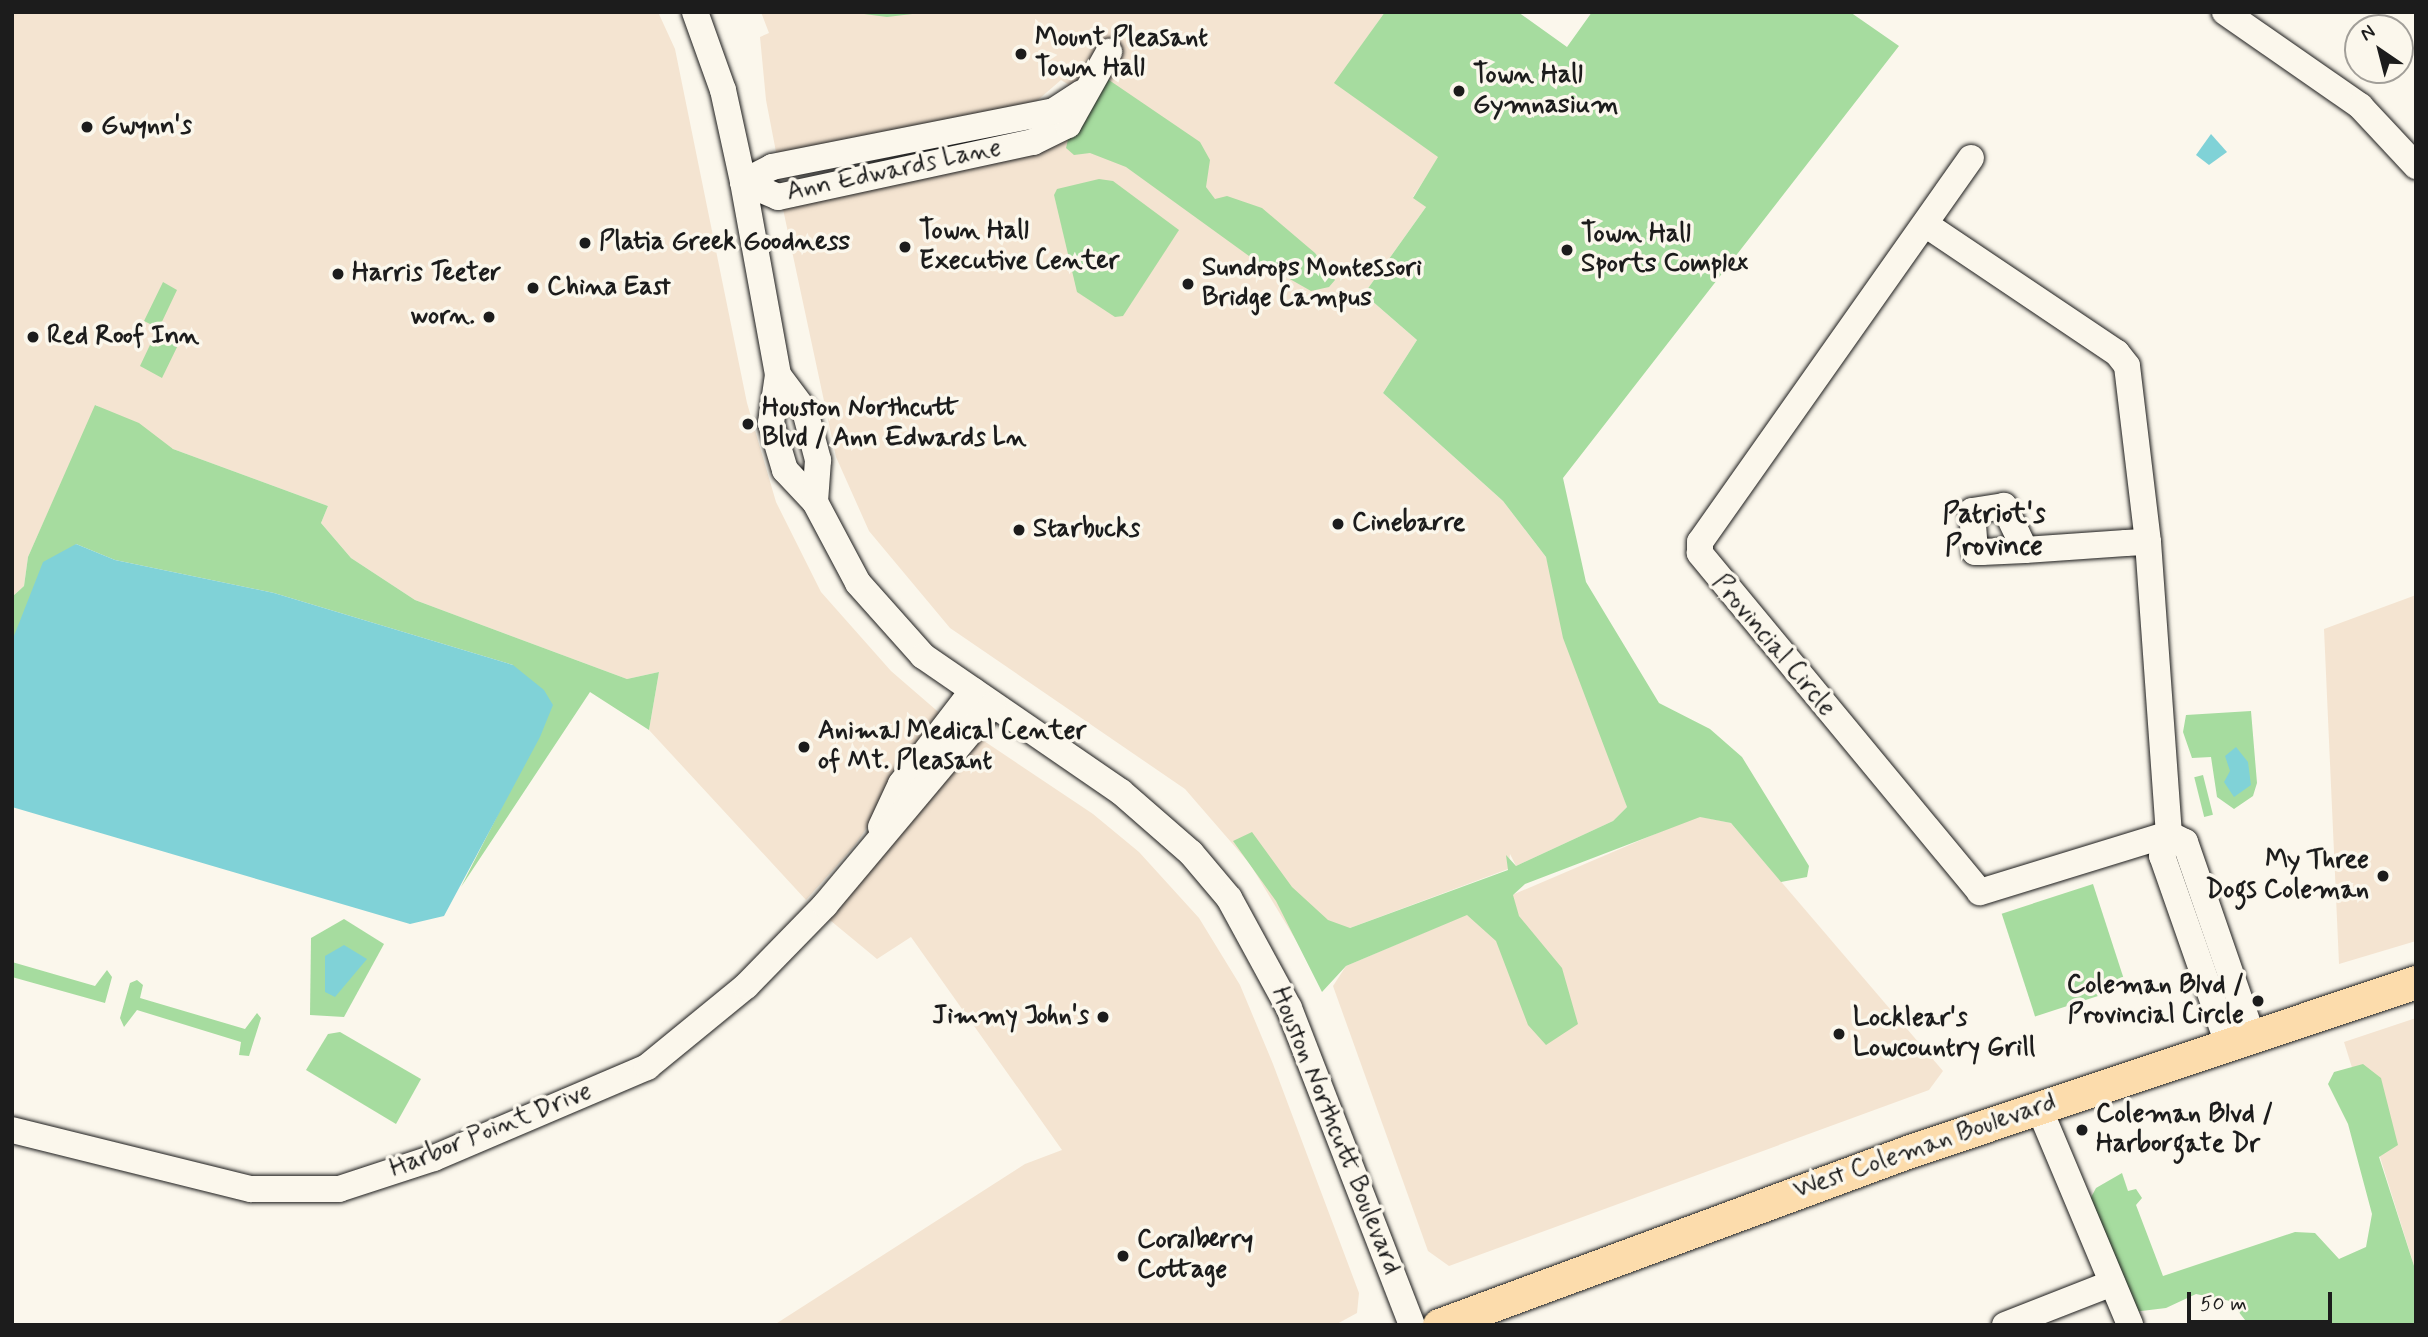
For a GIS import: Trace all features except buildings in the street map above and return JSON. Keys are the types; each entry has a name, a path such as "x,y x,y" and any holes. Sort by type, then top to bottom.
{"main road":[{"name":"West Coleman Boulevard","path":"1439,1325 1641,1246 2039,1108 2416,982"}],"street":[{"name":"Houston Northcutt Boulevard","path":"695,12 723,90 743,182 778,376 771,423 785,470 815,502 880,612 923,656 1152,817 1229,898 1289,1008 1412,1325"},
{"path":"2225,12 2360,106 2416,166"},
{"name":"Ann Edwards Lane","path":"743,182 778,197 1033,142 1069,125 1082,93 1109,52"},
{"name":"Provincial Circle","path":"1971,158 1700,542 1704,564 1968,885 1979,892 2169,834"},
{"path":"1925,224 2117,353 2127,366 2148,542 2169,834 2162,856 2240,1040"},
{"name":"Houston Northcutt Boulevard","path":"778,376 805,411 818,460 815,502"},
{"path":"2025,550 2148,542"},
{"name":"Harbor Point Drive","path":"12,1130 251,1189 340,1189 434,1158 647,1067 746,986 825,905 878,835 901,784 983,698"},
{"path":"2039,1108 2130,1325"},
{"path":"2005,1325 2112,1283"}],"shaded area":[{"path":"12,12 658,12 675,49 747,403 776,502 821,592 891,671 943,716 855,845 806,900 649,730 659,672 627,679 415,600 351,558 321,523 328,506 173,449 96,405 28,557 24,586 12,597"},
{"path":"761,12 1385,12 1335,83 1439,157 1413,197 1426,207 1364,294 1417,340 1383,393 1503,501 1546,557 1627,807 1613,821 1516,866 1510,854 1508,869 1350,928 1303,952 1250,864 1185,789 950,628 869,531 836,457 783,209 999,160 1074,88 1061,80 1032,105 783,155 776,152 766,100 760,37 769,33"},
{"path":"2416,595 2416,941 2339,964 2324,629"},
{"path":"981,739 1093,814 1139,852 1199,918 1240,985 1273,1064 1359,1293 1357,1313 1335,1325 774,1325 1025,1164 1062,1150 911,937 877,959 825,916"},
{"path":"1697,816 1731,823 1943,1071 1929,1090 1449,1266 1428,1251 1333,986 1346,966"},
{"path":"2416,1018 2416,1272 2344,1042"}],"green space":[{"path":"849,12 929,12 887,17"},
{"name":"Town Hall Sports Complex","path":"1385,12 1518,12 1567,47 1592,12 1850,12 1899,46 1563,478 1586,582 1659,703 1710,729 1742,757 1809,866 1807,877 1781,882 1731,823 1700,817 1525,884 1513,895 1519,916 1562,968 1578,1024 1546,1045 1528,1025 1496,941 1467,915 1346,966 1322,992 1276,901 1233,841 1252,832 1292,887 1328,920 1350,928 1508,870 1506,855 1516,866 1613,821 1627,807 1563,638 1546,557 1503,501 1383,393 1417,340 1364,294 1426,207 1413,198 1438,157 1334,83"},
{"path":"1106,78 1200,142 1210,160 1206,187 1215,199 1227,196 1262,208 1315,253 1335,280 1329,287 1311,291 1249,256 1126,167 1090,153 1074,155 1066,148 1069,135"},
{"path":"1099,179 1113,181 1179,230 1123,316 1115,317 1077,292 1054,195 1057,189"},
{"path":"163,282 177,290 159,328 181,339 162,378 140,366 158,328 144,321"},
{"path":"95,405 139,423 173,449 328,506 321,523 351,558 415,600 627,679 659,672 649,730 590,692 461,887 514,783 513,665 274,593 115,560 76,544 12,641 12,597 24,586 28,557"},
{"path":"2251,711 2257,783 2253,796 2234,809 2217,797 2211,757 2192,758 2183,732 2186,715"},
{"path":"2203,775 2213,815 2204,817 2194,777"},
{"path":"2093,884 2126,987 2035,1016 2002,914"},
{"path":"344,919 384,944 344,1017 310,1015 311,938"},
{"path":"12,962 95,986 107,970 112,977 105,1003 12,977"},
{"path":"137,980 143,985 140,998 245,1029 257,1013 261,1018 249,1056 239,1055 241,1042 137,1010 124,1027 120,1018 130,983"},
{"path":"340,1032 421,1079 396,1124 306,1070 328,1034"},
{"path":"2363,1064 2381,1078 2398,1145 2379,1157 2416,1272 2416,1325 2249,1325 2230,1301 2196,1294 2166,1308 2133,1312 2088,1203 2096,1188 2122,1173 2128,1191 2136,1189 2142,1198 2136,1205 2163,1276 2295,1232 2315,1233 2339,1259 2366,1247 2372,1214 2348,1124 2328,1084 2334,1072"}],"water":[{"path":"2211,134 2227,152 2209,165 2196,155"},
{"path":"76,544 115,560 274,593 513,665 544,690 553,705 540,737 444,916 410,924 12,807 12,641 43,562"},
{"path":"2236,747 2248,762 2251,785 2234,797 2224,782 2230,771 2225,756"},
{"path":"344,945 367,959 335,997 325,992 325,956"}],"place":[{"name":"Mount Pleasant Town Hall","path":"1021,54"},
{"name":"Town Hall Gymnasium","path":"1459,91"},
{"name":"Gwynn's","path":"87,127"},
{"name":"Platia Greek Goodness","path":"585,243"},
{"name":"Town Hall Executive Center","path":"905,247"},
{"name":"Town Hall Sports Complex","path":"1567,250"},
{"name":"Harris Teeter","path":"338,274"},
{"name":"Sundrops Montessori Bridge Campus","path":"1188,284"},
{"name":"China East","path":"533,288"},
{"name":"worn.","path":"489,317"},
{"name":"Red Roof Inn","path":"33,337"},
{"name":"Houston Northcutt Blvd / Ann Edwards Ln","path":"748,424"},
{"name":"Cinebarre","path":"1338,524"},
{"name":"Starbucks","path":"1019,530"},
{"name":"Animal Medical Center of Mt. Pleasant","path":"804,747"},
{"name":"My Three Dogs Coleman","path":"2383,876"},
{"name":"Coleman Blvd / Provincial Circle","path":"2258,1001"},
{"name":"Jimmy John's","path":"1103,1017"},
{"name":"Locklear's Lowcountry Grill","path":"1839,1034"},
{"name":"Coleman Blvd / Harborgate Dr","path":"2082,1130"},
{"name":"Coralberry Cottage","path":"1123,1256"}],"district":[{"name":"Patriot's Province","path":"1994,531"}]}
